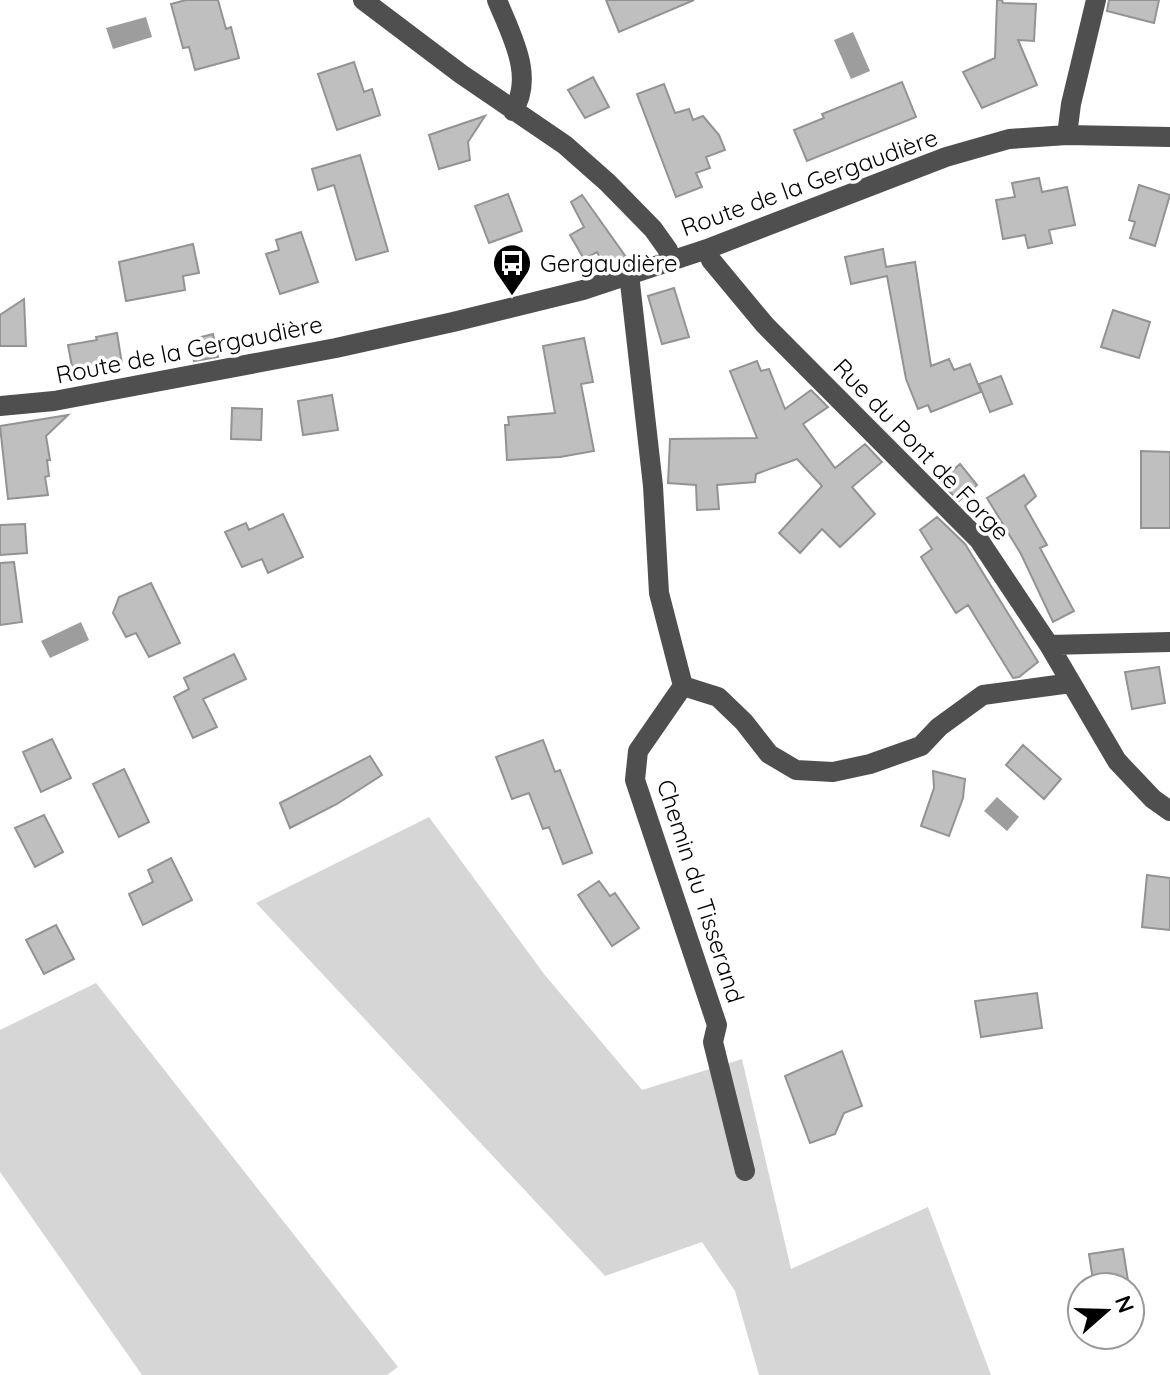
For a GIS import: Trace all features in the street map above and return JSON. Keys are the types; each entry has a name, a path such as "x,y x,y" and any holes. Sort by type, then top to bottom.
{"street":[{"path":"363,0 513,111 565,145 653,229 668,250 671,260"},
{"path":"497,0 522,67 521,99 513,111"},
{"path":"1067,135 1071,104 1096,0"},
{"name":"Route de la Gergaudière","path":"0,406 54,401 351,345 539,301 707,249 946,157 1009,139 1067,135 1170,137"},
{"name":"Rue du Pont de Forge","path":"707,249 711,260 765,325 979,540 1049,645 1117,761 1153,799 1170,811"},
{"path":"629,274 653,486 659,593 683,686 718,697 744,722 769,754 796,770 833,772 870,764 921,746 939,727 983,695 1071,683"},
{"path":"1049,645 1170,642"},
{"name":"Chemin du Tisserand","path":"683,686 638,751 635,780 717,1025 713,1042 745,1171"}],"shaded area":[{"path":"146,17 152,37 113,49 106,28"},
{"path":"853,32 870,71 851,79 834,40"},
{"path":"81,622 89,640 50,658 41,641"},
{"path":"997,797 1019,817 1007,831 984,811"},
{"path":"429,817 544,974 642,1090 742,1059 791,1269 928,1207 991,1375 759,1375 735,1291 702,1242 605,1276 256,903"},
{"path":"96,983 398,1367 387,1375 142,1375 0,1172 0,1030"}],"building":[{"path":"186,0 218,0 226,29 231,27 239,58 195,70 189,47 183,48 171,4"},
{"path":"606,0 694,0 619,32"},
{"path":"997,0 1036,4 1034,41 1018,40 1037,85 982,108 963,72 995,58"},
{"path":"1109,0 1159,0 1154,23 1107,11"},
{"path":"354,62 364,92 372,89 380,115 337,130 318,74"},
{"path":"593,77 609,107 585,118 568,90"},
{"path":"902,82 916,117 807,161 794,130 824,118 822,114"},
{"path":"664,84 675,113 689,109 693,120 703,116 719,135 725,150 706,157 710,168 696,173 702,187 676,197 637,94"},
{"path":"485,116 468,142 470,160 439,169 429,135"},
{"path":"360,155 388,251 356,260 334,185 318,190 312,169"},
{"path":"1039,178 1042,192 1067,187 1075,225 1049,230 1052,243 1028,248 1025,235 1003,239 996,200 1015,197 1012,183"},
{"path":"1139,185 1170,195 1155,246 1130,238 1135,222 1129,220"},
{"path":"508,194 522,231 489,243 475,206"},
{"path":"582,195 626,257 604,266 597,252 584,259 570,235 584,227 571,202"},
{"path":"301,232 318,282 280,294 266,254 279,250 276,240"},
{"path":"193,244 199,273 183,276 185,290 126,301 119,262"},
{"path":"883,249 886,267 915,262 931,366 949,359 954,370 970,364 981,392 931,412 928,405 918,409 906,379 887,276 851,284 845,257"},
{"path":"674,288 689,337 662,344 648,296"},
{"path":"24,299 26,346 0,346 0,315"},
{"path":"1113,310 1150,322 1139,358 1101,347"},
{"path":"117,333 122,364 73,372 68,345"},
{"path":"213,334 218,357 194,361 192,350 197,338"},
{"path":"584,338 593,382 581,384 594,451 560,457 507,460 505,425 509,425 508,417 555,413 543,346"},
{"path":"757,361 761,371 769,369 785,409 811,390 828,407 803,424 835,468 865,444 882,462 852,487 875,514 840,547 822,529 800,553 779,533 822,486 797,459 756,474 755,482 717,485 719,509 697,510 696,485 668,483 670,439 757,438 730,371"},
{"path":"1001,376 1012,404 990,412 979,384"},
{"path":"332,395 338,430 303,435 298,401"},
{"path":"232,408 262,409 261,440 231,439"},
{"path":"68,415 46,436 50,460 47,460 49,476 45,477 48,495 8,499 0,426"},
{"path":"1141,451 1170,452 1170,528 1141,528"},
{"path":"960,464 977,485 959,501 940,482"},
{"path":"1024,475 1036,496 1025,506 1047,545 1040,548 1074,611 1053,622 1021,554 987,498"},
{"path":"283,514 303,557 268,573 262,559 242,567 225,532 246,523 249,530"},
{"path":"937,517 965,544 1038,662 1019,677 1013,678 968,605 956,613 921,557 932,549 920,530"},
{"path":"25,524 27,553 0,555 0,525"},
{"path":"14,562 22,622 0,625 0,563"},
{"path":"151,583 180,643 149,657 136,633 126,637 113,613 119,597"},
{"path":"234,654 246,679 203,699 217,727 193,738 174,697 189,689 184,678"},
{"path":"1159,667 1165,703 1132,709 1125,672"},
{"path":"52,739 71,778 41,792 23,752"},
{"path":"543,740 555,772 560,770 592,853 563,864 549,827 543,829 529,793 512,799 496,757"},
{"path":"1023,745 1061,779 1044,799 1006,765"},
{"path":"370,756 382,775 337,804 290,828 280,803"},
{"path":"124,769 149,822 119,837 93,784"},
{"path":"933,771 965,779 963,798 949,836 921,826 934,788"},
{"path":"44,815 63,852 35,867 15,828"},
{"path":"171,858 192,900 143,925 129,894 153,882 148,870"},
{"path":"1147,875 1170,878 1170,930 1142,927"},
{"path":"599,881 610,896 615,893 639,928 612,946 578,895"},
{"path":"56,925 74,959 44,974 26,940"},
{"path":"1037,993 1042,1028 981,1037 975,1001"},
{"path":"842,1051 862,1106 844,1113 835,1134 810,1143 785,1076"},
{"path":"1123,1249 1126,1271 1092,1271 1089,1254"}],"place":[{"name":"Gergaudière","path":"512,297"}]}
